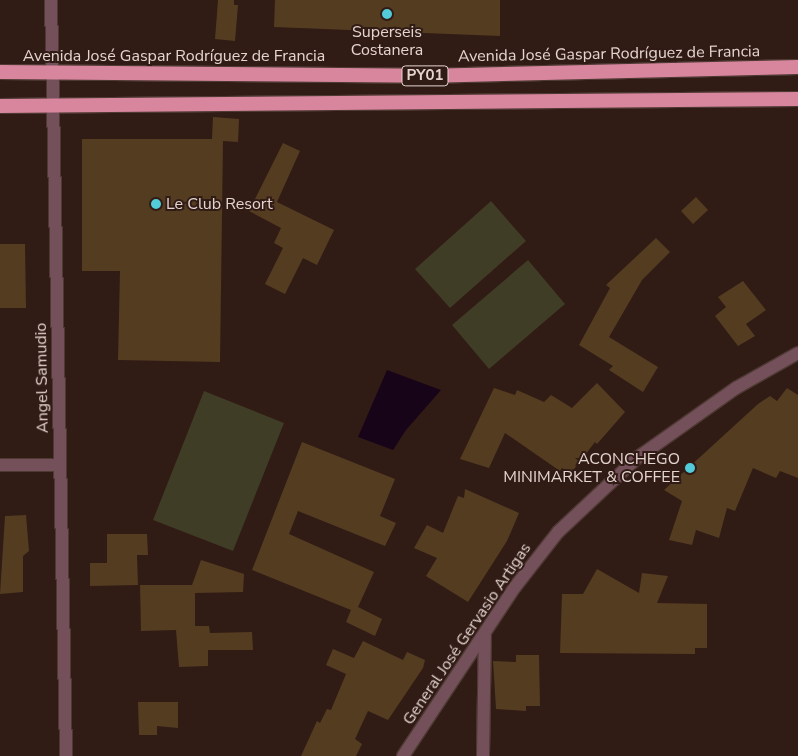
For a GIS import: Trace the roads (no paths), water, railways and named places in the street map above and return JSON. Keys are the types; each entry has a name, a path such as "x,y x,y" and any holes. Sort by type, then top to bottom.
{"highway":[{"name":"Avenida José Gaspar Rodríguez de Francia","path":"0,72 425,76 798,67"},
{"name":"PY01","path":"0,106 798,99"}],"street":[{"name":"Angel Samudio","path":"51,0 66,756"},
{"name":"General José Gervasio Artigas","path":"403,756 515,587 558,532 637,458 736,388 798,353"},
{"path":"0,464 60,465"},
{"path":"483,756 485,634"}],"place":[{"name":"Superseis Costanera","path":"387,14"},
{"name":"Le Club Resort","path":"156,204"},
{"name":"ACONCHEGO MINIMARKET & COFFEE","path":"690,468"}]}
